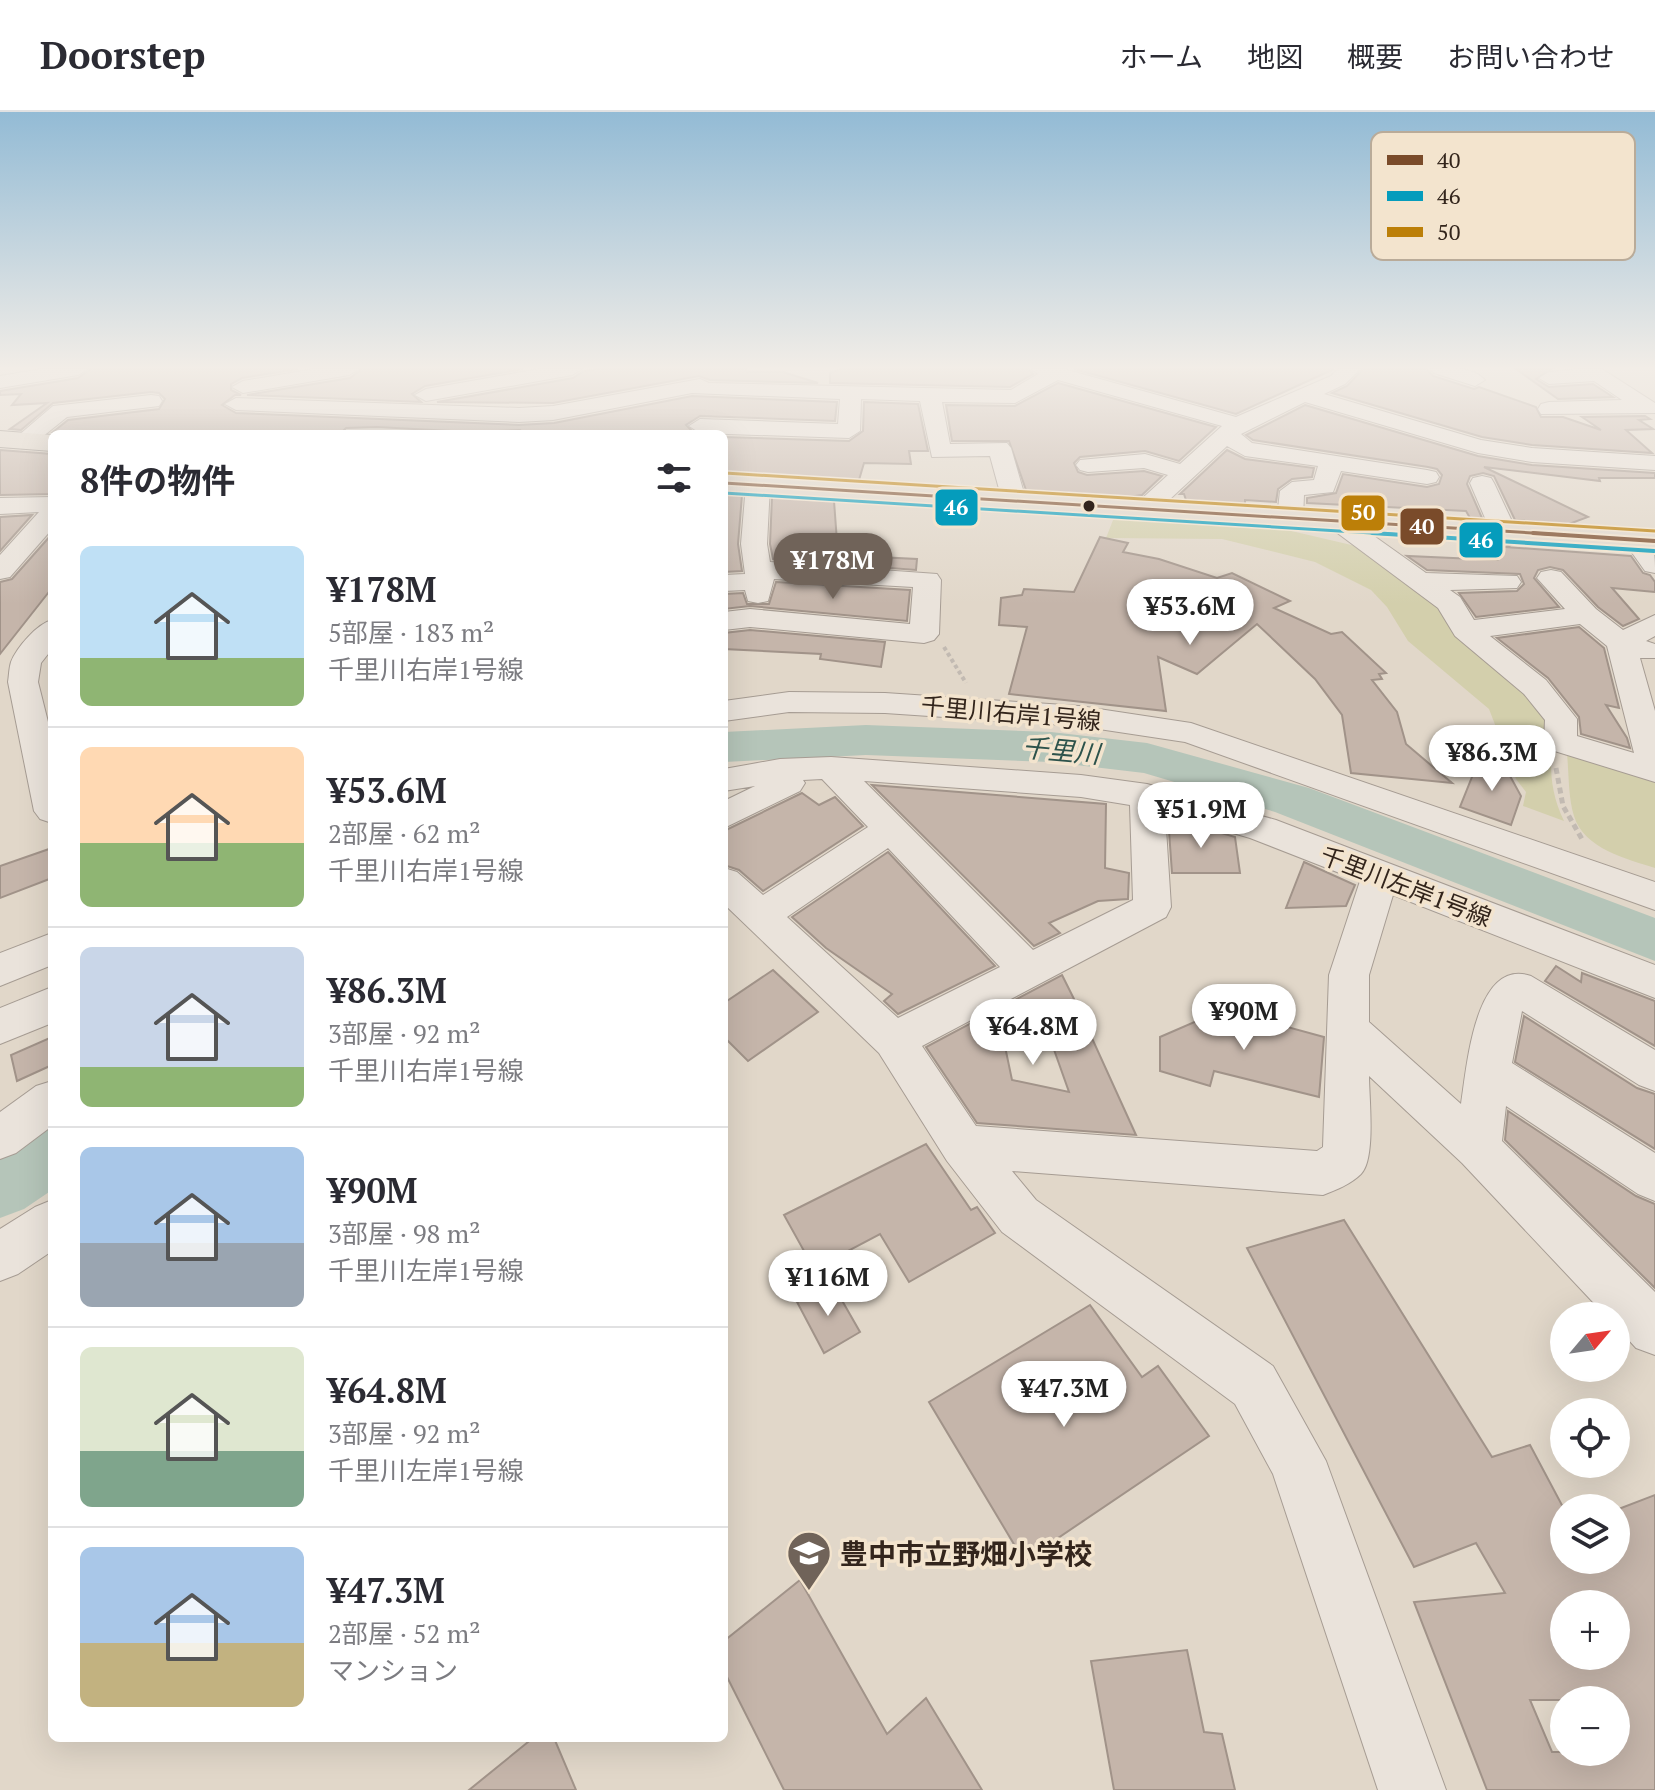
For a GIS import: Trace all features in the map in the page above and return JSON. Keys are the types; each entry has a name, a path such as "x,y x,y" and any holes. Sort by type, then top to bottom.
{"main road":[{"path":"728,485 758,497 1014,500 1646,541"}],"street":[{"path":"939,447 940,452 999,448 1014,500"},
{"path":"1145,509 1214,447"},
{"path":"1245,447 1427,477"},
{"path":"1402,473 1413,447"},
{"path":"1486,447 1532,455 1573,447"},
{"path":"1602,447 1655,463"},
{"path":"1089,465 1145,461 1185,473"},
{"path":"1290,518 1292,491 1301,487 1324,487 1331,462"},
{"path":"1482,483 1504,532"},
{"path":"728,510 758,497 759,565 737,620 924,634 927,580 759,565 728,549"},
{"path":"0,506 48,504"},
{"path":"0,571 48,517"},
{"path":"1337,521 1450,603 1465,630 1535,687 1561,719 1560,742 1655,771"},
{"path":"1646,541 1655,565"},
{"path":"728,581 759,565"},
{"path":"1551,578 1586,615 1621,643 1655,653"},
{"path":"1422,581 1507,582"},
{"path":"1465,630 1586,615"},
{"path":"1621,643 1655,624"},
{"path":"48,634 26,662 23,682 48,793"},
{"path":"1621,643 1655,771"},
{"name":"千里川右岸1号線","path":"728,710 789,702 885,703 1079,716 1191,733 1655,896"},
{"path":"831,768 1028,970"},
{"name":"千里川左岸1号線","path":"728,779 780,770 831,768 1035,781 1147,796 1263,829 1655,982"},
{"path":"728,814 788,783"},
{"path":"894,1040 1152,907 1147,796"},
{"path":"891,829 741,899 894,1040 963,1146 1019,1216 1254,1385 1297,1461 1412,1790"},
{"path":"963,1146 1323,1173 1346,1158 1349,975 1380,876"},
{"path":"0,970 48,950"},
{"path":"1478,1148 1488,1071 1501,1008 1516,987 1655,1072"},
{"path":"0,1027 48,1006"},
{"path":"1348,1029 1478,1148 1655,1329"},
{"path":"1488,1071 1655,1179"},
{"path":"0,1138 48,1103"},
{"path":"0,1257 48,1226"}],"path":[{"path":"924,634 938,639 968,686 967,709"},
{"path":"1560,742 1556,765 1560,798 1570,823 1589,846"}],"shaded area":[{"path":"1115,515 1249,521 1360,547 1420,589 1506,672 1553,725 1551,774 1564,821 1523,806 1526,792 1516,779 1489,709 1408,641 1387,607 1371,590 1315,562 1222,539 1106,538"},
{"path":"1567,754 1655,781 1655,868 1608,851 1587,837 1579,827 1571,801"}],"building":[{"path":"728,447 927,447 928,451 909,451 911,464 864,463 859,480 728,472"},
{"path":"1011,447 1194,447 1179,461 1145,451 1080,457 1074,463 1078,472 1087,475 1144,471 1162,476 1142,495 1128,497 1026,490"},
{"path":"1300,447 1449,447 1532,465 1655,473 1655,478 1599,478 1600,481 1484,467 1588,517 1569,524 1515,520 1494,476 1483,473 1470,476 1467,484 1482,518 1470,518 1466,511 1307,503 1307,498 1336,493 1343,474 1427,487 1439,484 1442,475 1437,469"},
{"path":"1567,447 1646,447 1652,453"},
{"path":"0,450 48,454 48,494 0,495"},
{"path":"1227,450 1245,459 1314,468 1312,477 1292,479 1278,489 1276,502 1245,500 1245,504 1186,500 1184,494 1180,494"},
{"path":"728,494 742,495 738,544 742,571 728,572"},
{"path":"772,497 834,501 838,555 917,559 916,570 773,559 770,544"},
{"path":"32,515 0,551 0,517"},
{"path":"1100,537 1128,543 1123,552 1159,559 1217,578 1232,573 1290,601 1274,608 1331,634 1342,632 1386,673 1379,674 1382,679 1372,680 1397,712 1406,744 1452,783 1351,773 1342,715 1315,679 1257,624 1197,674 1158,657 1166,711 1009,694 1027,627 999,625 1001,598 1022,595 1024,589 1074,592"},
{"path":"48,538 48,593 0,654 0,582 12,579"},
{"path":"1486,542 1514,544 1505,547 1631,556 1643,573 1650,575 1655,582 1655,592 1612,588 1639,619 1623,626 1598,607 1563,570 1550,567 1538,570 1534,578 1559,607 1476,617 1459,593 1517,591 1524,584 1520,574 1427,570 1407,556 1497,560"},
{"path":"776,582 910,590 907,621 750,606 728,609 728,594 743,593 747,604 769,604"},
{"path":"1579,627 1604,648 1619,708 1606,705 1630,748 1581,734 1579,717 1548,678 1497,638"},
{"path":"750,630 885,642 881,667 820,659 821,654 728,649 728,633"},
{"path":"1478,762 1504,765 1521,796 1511,825 1460,807"},
{"path":"872,785 1106,804 1105,868 1129,873 1128,899 1098,901 1049,923 1060,933 1034,946"},
{"path":"802,793 819,805 835,797 863,826 763,891 739,870 728,866 728,829"},
{"path":"1168,817 1235,837 1240,873 1172,873"},
{"path":"48,849 48,880 0,898 0,866"},
{"path":"888,852 995,966 898,1014 884,1001 892,994 826,948 792,917"},
{"path":"1304,862 1355,885 1346,906 1286,908"},
{"path":"1556,966 1581,982 1582,973 1655,1001 1655,1046 1545,981"},
{"path":"773,970 818,1012 748,1061 728,1041 728,1000"},
{"path":"1062,975 1136,1135 977,1123 926,1047","holes":["1047,1030 1069,1092 1012,1080 1003,1037"]},
{"path":"1207,1005 1324,1037 1319,1097 1214,1071 1210,1086 1160,1071 1160,1037 1197,1021"},
{"path":"1524,1016 1637,1088 1655,1094 1655,1149 1515,1062"},
{"path":"48,1039 48,1067 17,1081 11,1055"},
{"path":"1508,1111 1636,1196 1655,1204 1655,1288 1505,1140"},
{"path":"926,1144 971,1210 977,1207 995,1233 909,1282 880,1234 814,1269 784,1215"},
{"path":"1344,1220 1492,1457 1530,1445 1556,1494 1550,1494 1550,1574 1630,1574 1630,1505 1655,1495 1655,1790 1487,1790 1414,1602 1505,1593 1476,1543 1414,1567 1247,1248"},
{"path":"832,1283 860,1332 824,1353 797,1302"},
{"path":"1090,1305 1142,1377 1158,1366 1209,1436 1024,1561 929,1402"},
{"path":"800,1580 887,1734 926,1698 982,1790 784,1790 728,1679 728,1638"},
{"path":"1187,1650 1204,1732 1222,1734 1235,1790 1114,1790 1091,1661"},
{"path":"528,1742 556,1742 576,1790 469,1790"}],"waterway":[{"name":"千里川","path":"728,747 866,740 1051,747 1147,758 1292,800 1655,940"},
{"name":"千里川","path":"0,1187 48,1157"}],"transit line":[{"name":"50","path":"728,473 1655,531"},
{"name":"40","path":"728,483 1655,541"},
{"name":"46","path":"728,493 1654,551"}],"place":[{"name":"豊中市立野畑小学校","path":"809,1592"}]}
